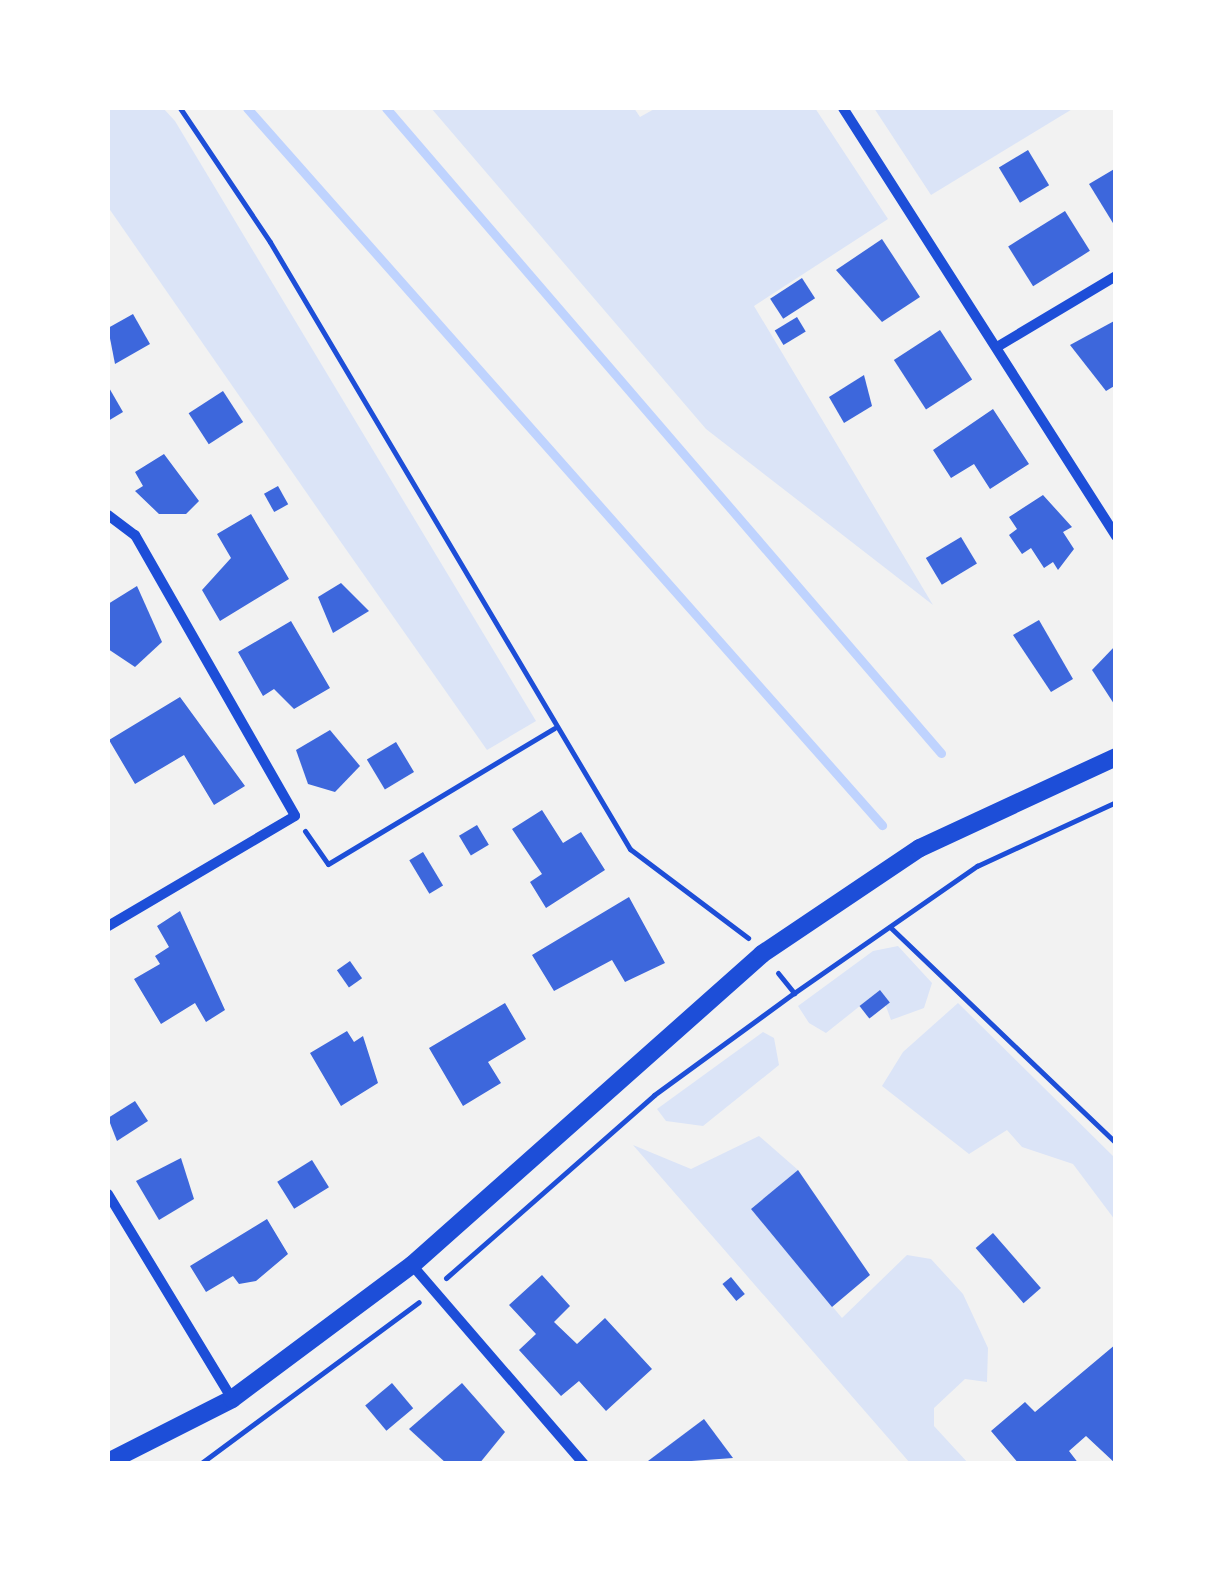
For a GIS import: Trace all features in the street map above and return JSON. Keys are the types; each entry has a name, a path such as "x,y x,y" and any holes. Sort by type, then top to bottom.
{"street":[{"path":"843,108 1116,536"},
{"path":"997,347 1116,276"},
{"path":"108,515 135,535 294,816 108,926"},
{"path":"108,1462 232,1399 412,1265 762,954 920,848 1116,757"},
{"path":"108,1194 232,1399"},
{"path":"412,1265 584,1464"}],"path":[{"path":"180,108 270,242 630,849 717,907 794,993"},
{"path":"294,816 328,864 555,728"},
{"path":"200,1464 259,1429 433,1290 654,1095 794,993 977,866 1116,802"},
{"path":"890,926 1116,1143"}],"shaded area":[{"path":"108,108 163,108 175,121 536,721 487,750 338,538 108,207"},
{"path":"431,108 634,108 640,117 656,108 815,108 888,219 754,306 933,605 706,429"},
{"path":"874,108 1074,108 931,195"},
{"path":"898,946 932,983 924,1008 891,1020 880,990 826,1033 809,1023 798,1006 873,951"},
{"path":"958,1003 1115,1158 1115,1220 1073,1164 1022,1147 1007,1130 969,1154 882,1086 903,1052"},
{"path":"763,1032 774,1038 779,1065 703,1126 666,1121 657,1109"},
{"path":"759,1136 798,1170 751,1209 842,1318 907,1255 931,1259 963,1294 988,1348 987,1382 965,1379 934,1408 934,1426 968,1463 910,1463 633,1145 691,1169"}],"building":[{"path":"1028,150 1049,185 1020,203 999,168"},
{"path":"1116,168 1116,228 1089,184"},
{"path":"1065,211 1090,251 1033,286 1008,247"},
{"path":"882,239 920,297 882,322 836,270"},
{"path":"802,278 815,298 783,319 770,299"},
{"path":"133,314 150,344 115,364 108,328"},
{"path":"797,317 806,332 783,345 775,330"},
{"path":"1116,320 1116,385 1106,391 1070,345"},
{"path":"940,330 972,379 926,409 894,360"},
{"path":"864,375 872,406 844,423 829,397"},
{"path":"108,386 123,412 108,421"},
{"path":"223,391 243,422 209,444 189,413"},
{"path":"993,409 1029,464 990,489 974,464 951,478 933,450"},
{"path":"164,454 199,501 186,514 159,514 135,491 143,486 135,472"},
{"path":"278,486 288,504 274,512 264,494"},
{"path":"1043,495 1072,527 1063,532 1074,549 1058,570 1053,562 1044,568 1031,548 1022,554 1009,535 1017,529 1009,517"},
{"path":"251,514 289,579 220,621 202,590 231,558 217,534"},
{"path":"961,537 977,564 942,585 926,558"},
{"path":"341,583 369,611 333,633 318,597"},
{"path":"137,586 162,642 135,667 108,649 108,604"},
{"path":"1039,620 1073,679 1051,692 1013,635"},
{"path":"291,621 330,688 294,709 274,689 263,696 238,652"},
{"path":"1116,645 1116,707 1092,670"},
{"path":"180,697 245,786 214,805 184,755 135,784 109,740"},
{"path":"330,730 360,766 335,792 308,784 296,750"},
{"path":"396,742 414,772 385,790 367,760"},
{"path":"542,810 563,843 581,832 605,870 546,908 530,882 542,874 512,829"},
{"path":"477,825 489,845 471,856 459,836"},
{"path":"423,852 443,885 429,894 409,860"},
{"path":"629,897 665,963 625,982 612,960 554,991 532,955"},
{"path":"180,911 225,1010 206,1022 195,1003 161,1024 134,979 160,964 155,956 169,947 157,926"},
{"path":"350,961 362,978 349,987 337,970"},
{"path":"880,990 890,1003 869,1019 860,1006"},
{"path":"505,1003 526,1039 488,1062 501,1083 463,1106 429,1048"},
{"path":"347,1031 354,1042 363,1036 378,1083 341,1106 310,1053"},
{"path":"135,1101 148,1121 117,1141 108,1118"},
{"path":"181,1158 194,1199 159,1220 136,1181"},
{"path":"312,1160 329,1187 294,1209 277,1182"},
{"path":"798,1170 870,1275 832,1307 751,1209"},
{"path":"267,1219 288,1254 256,1281 239,1284 233,1276 206,1292 190,1266"},
{"path":"993,1233 1041,1288 1024,1303 976,1248"},
{"path":"542,1275 570,1306 554,1322 577,1344 605,1318 652,1369 606,1411 579,1381 561,1396 519,1350 536,1334 509,1305"},
{"path":"731,1277 745,1294 736,1301 722,1284"},
{"path":"1116,1344 1116,1464 1086,1436 1069,1451 1079,1464 1019,1464 991,1431 1025,1402 1035,1412"},
{"path":"392,1383 413,1408 386,1431 365,1405"},
{"path":"462,1383 505,1432 479,1464 447,1464 409,1429"},
{"path":"704,1419 733,1458 650,1464 648,1461"}],"waterway":[{"path":"247,108 882,825"},
{"path":"386,108 941,753"}]}
